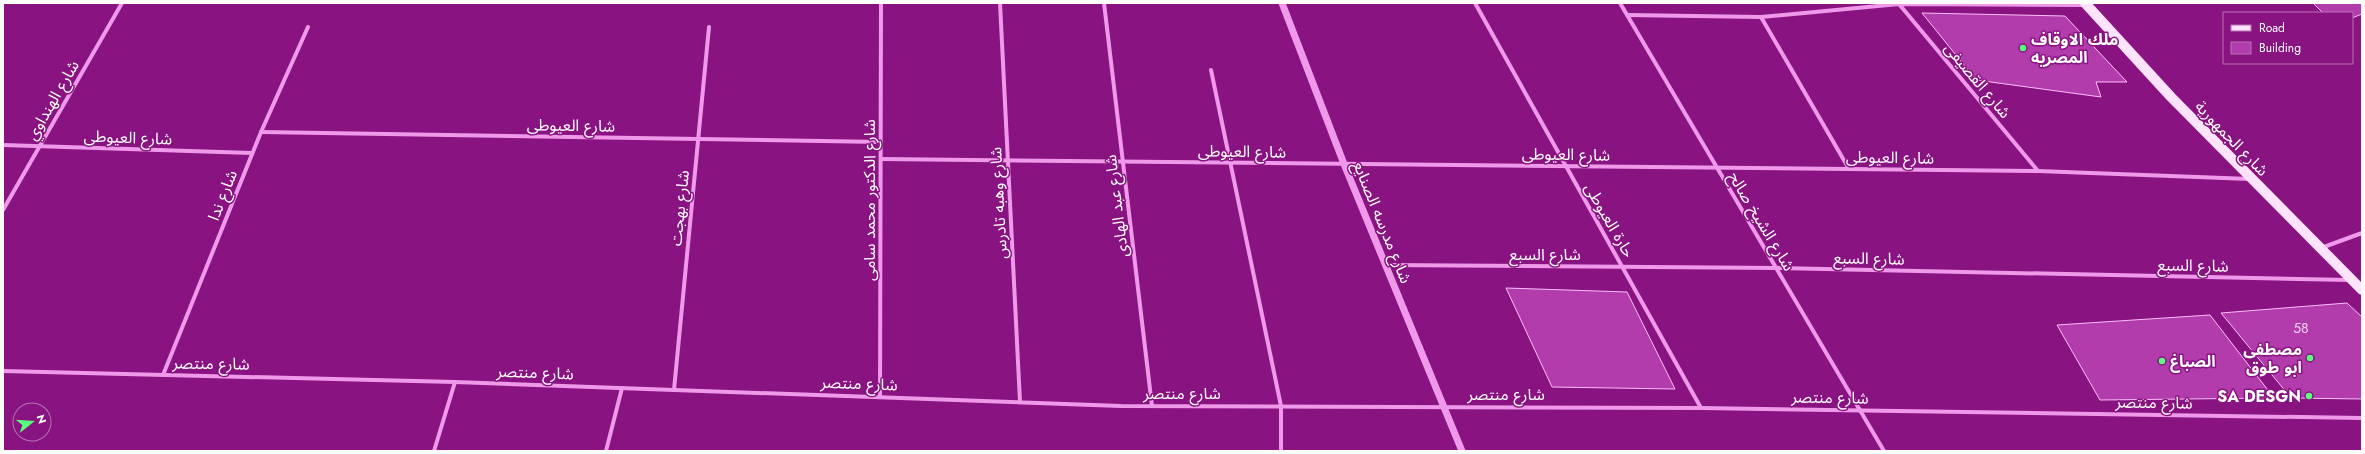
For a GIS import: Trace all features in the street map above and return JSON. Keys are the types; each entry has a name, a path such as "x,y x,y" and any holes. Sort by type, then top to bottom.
{"main road":[{"name":"شارع الجمهورية","path":"2085,4 2250,179 2362,290"}],"street":[{"name":"شارع الهنداوي","path":"3,210 122,3"},
{"name":"شارع الدكتور محمد سامى","path":"880,397 881,3"},
{"name":"شارع وهبه تادرس","path":"1000,3 1020,402"},
{"name":"شارع عبد الهادى","path":"1104,3 1152,406"},
{"name":"شارع مدرسه الصنايع","path":"1282,3 1344,164 1462,451"},
{"name":"حارة العيوطى","path":"1475,3 1701,408"},
{"name":"شارع الشيخ صالح","path":"1620,3 1884,451"},
{"path":"1627,15 1761,17 1899,4 2085,4"},
{"name":"شارع القصيفى","path":"1899,4 2038,170"},
{"path":"1761,17 1849,169"},
{"name":"شارع ندا","path":"163,375 260,132 308,26"},
{"name":"شارع بهجت","path":"674,390 709,27"},
{"path":"1210,70 1281,406 1281,451"},
{"name":"شارع العيوطى","path":"260,132 881,142"},
{"name":"شارع العيوطى","path":"3,145 252,154"},
{"name":"شارع العيوطى","path":"881,159 2038,170 2250,179"},
{"path":"2319,248 2362,233"},
{"name":"شارع السبع","path":"1386,265 1777,268 2352,280"},
{"name":"شارع منتصر","path":"3,371 455,382 1152,406 1701,408 2362,418"},
{"path":"434,451 455,382"},
{"path":"606,451 622,388"}],"building":[{"path":"2313,3 2362,3 2362,14 2353,18 2353,12 2322,12"},
{"name":"ملك الاوقاف المصريه","path":"1922,13 2065,16 2127,82 2096,82 2101,97 1976,80"},
{"path":"1506,288 1627,292 1675,389 1552,387"},
{"name":"مصطفى ابو طوق","path":"2347,303 2362,317 2362,399 2291,398 2221,313"},
{"name":"الصباغ","path":"2210,315 2274,398 2100,400 2057,325"}],"place":[{"name":"ملك الاوقاف المصريه","path":"2023,48"},
{"name":"مصطفى ابو طوق","path":"2310,358"},
{"name":"الصباغ","path":"2162,361"},
{"name":"SA DESGN","path":"2309,396"}]}
